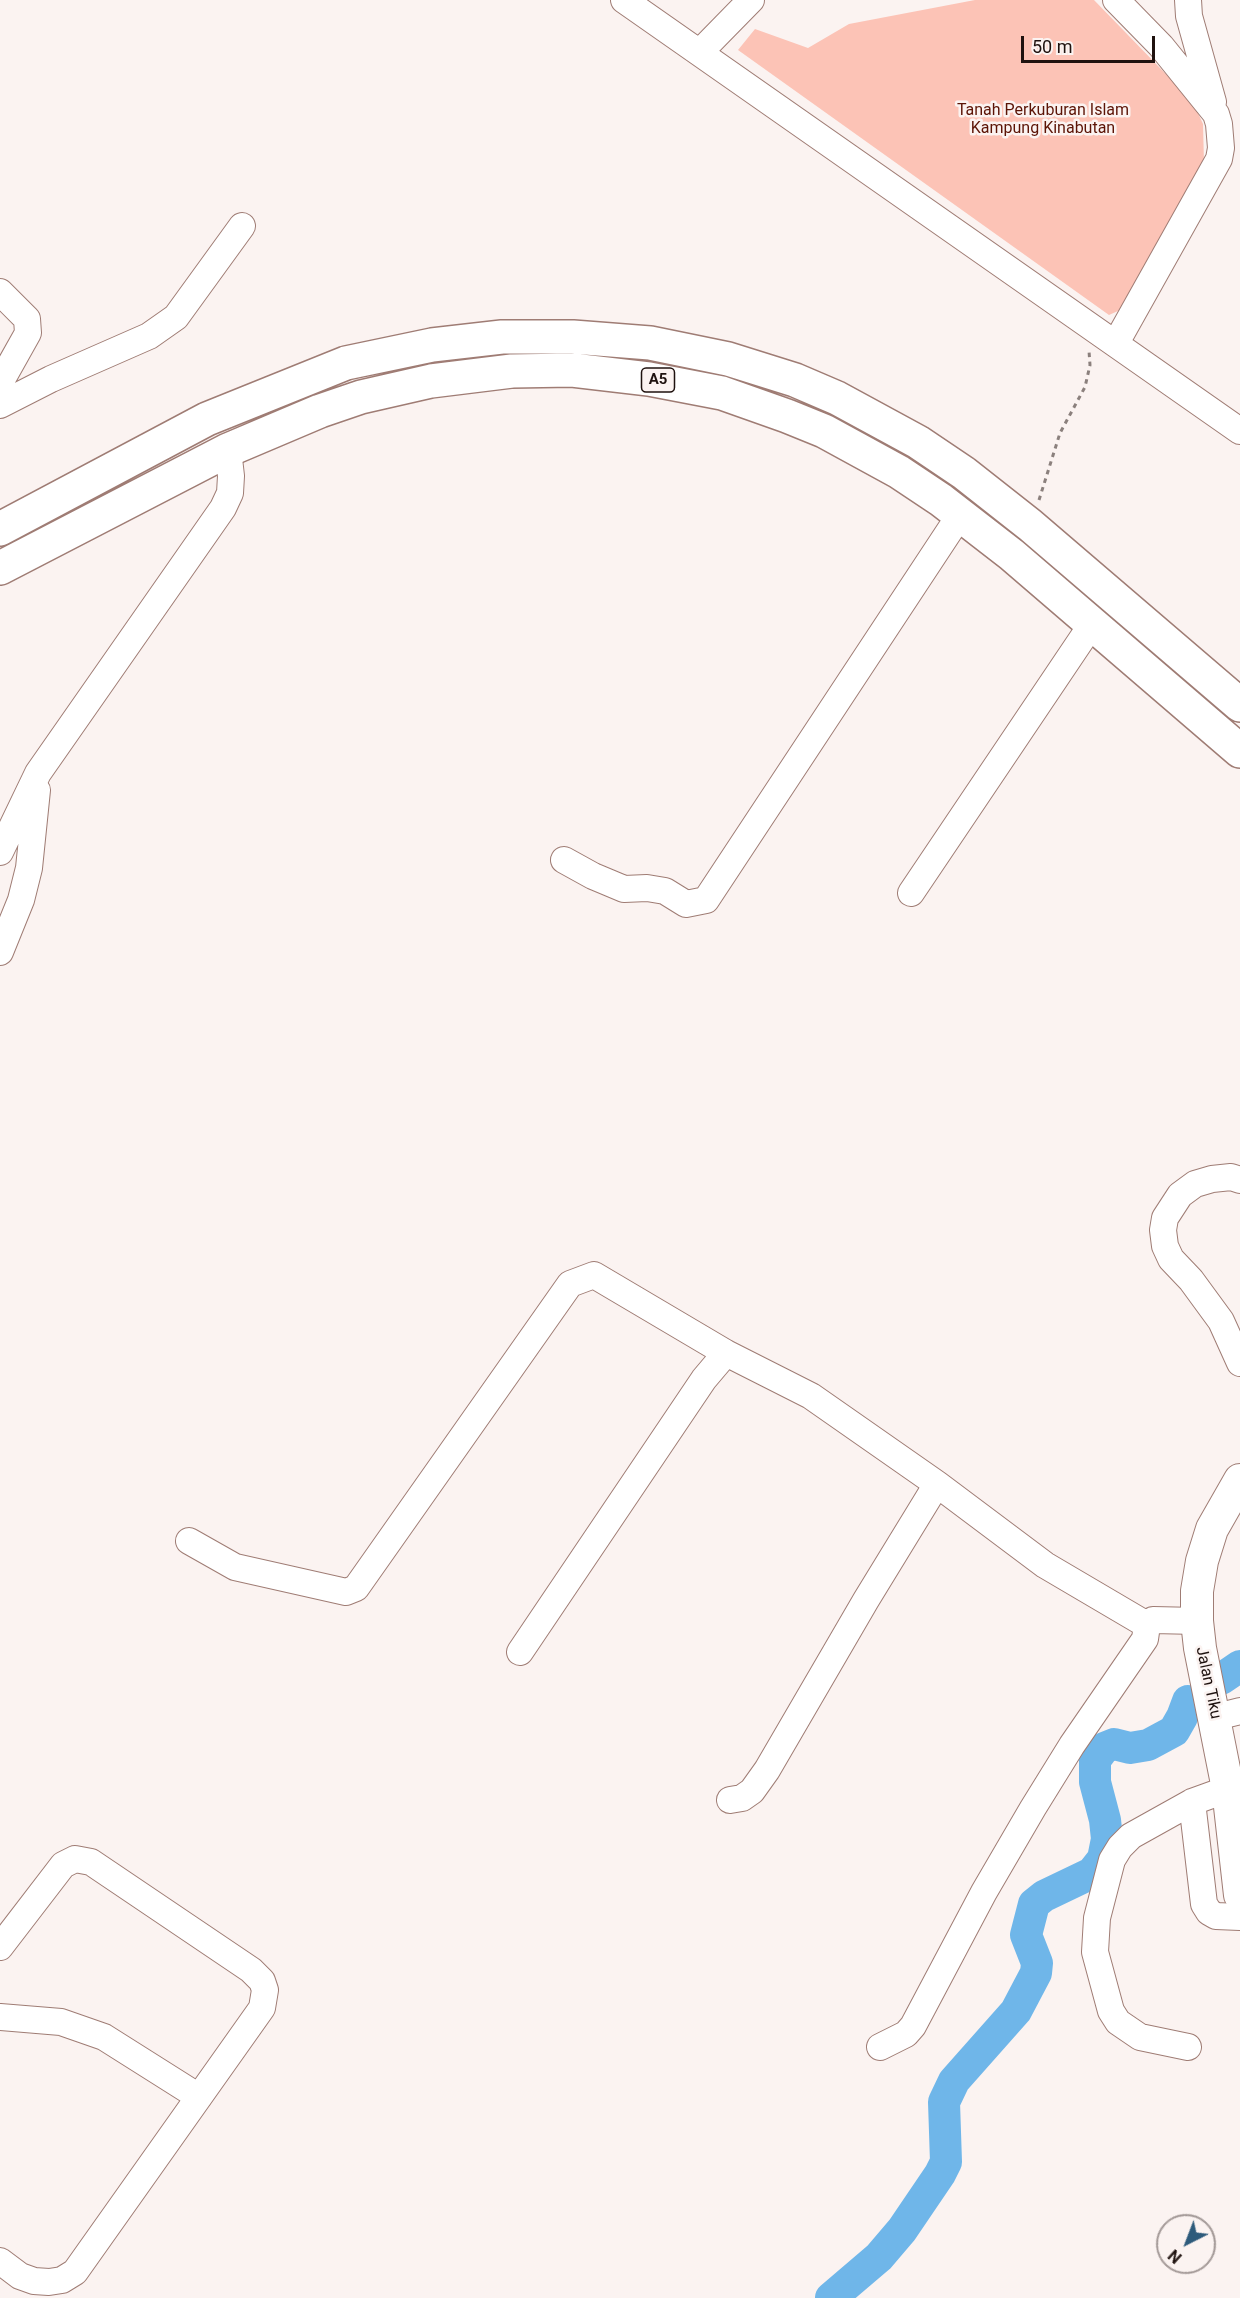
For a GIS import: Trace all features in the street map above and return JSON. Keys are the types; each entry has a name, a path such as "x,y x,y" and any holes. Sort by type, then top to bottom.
{"highway":[{"name":"A5","path":"0,529 207,419 346,363 393,352 466,340 502,337 573,337 650,343 728,360 795,380 837,398 918,442 964,473 1030,525 1240,705"},
{"name":"A5","path":"0,568 228,450 320,411 361,397 402,386 493,373 572,370 649,379 722,393 787,416 824,431 899,472 1012,555 1240,751"}],"main road":[{"name":"Jalan Tiku","path":"1240,1480 1212,1529 1202,1562 1197,1591 1200,1648 1228,1714 1228,1790 1240,1895"}],"street":[{"path":"624,0 1240,430"},
{"path":"700,52 751,0"},
{"path":"1116,0 1161,46 1216,114"},
{"path":"1110,338 1219,159 1221,148 1219,124 1189,16 1188,0"},
{"path":"0,405 51,379 149,336 176,317 242,226"},
{"path":"0,292 27,319 28,333 0,383"},
{"path":"2,845 38,773 223,508 230,493 228,450"},
{"path":"564,860 624,889 647,888 665,891 686,904 706,900 960,515"},
{"path":"911,893 1092,624"},
{"path":"0,952 21,900 29,868 38,773"},
{"path":"1240,1180 1231,1177 1196,1184 1180,1195 1165,1218 1163,1230 1165,1246 1171,1258 1191,1280 1221,1321 1240,1363"},
{"path":"189,1541 235,1567 346,1592 356,1588 570,1284 594,1275 726,1353 811,1396 937,1484 1045,1565 1147,1625"},
{"path":"520,1652 704,1379 726,1353"},
{"path":"730,1800 742,1798 752,1791 767,1770 937,1484"},
{"path":"880,2047 906,2034 913,2026 1022,1826 1072,1745 1145,1639 1147,1625 1153,1620 1197,1621"},
{"path":"1188,2047 1140,2037 1118,2022 1111,2011 1095,1952 1097,1918 1112,1860 1120,1847 1141,1830 1192,1802 1228,1790"},
{"path":"1192,1802 1204,1904 1209,1912 1216,1916 1240,1917"},
{"path":"0,1947 63,1864 75,1859 91,1862 251,1970 262,1981 265,1990 262,2008 75,2272 62,2280 34,2281 20,2276 0,2260"},
{"path":"0,2017 61,2022 104,2037 199,2097"}],"path":[{"path":"1030,525 1060,433 1085,387 1090,365 1089,345 1094,338 1110,338"}],"green space":[{"name":"Tanah Perkuburan Islam Kampung Kinabutan","path":"975,0 1094,0 1193,102 1203,124 1204,163 1129,306 1109,315 738,50 755,29 808,48 849,24"}],"waterway":[{"path":"1221,1679 1240,1666"},
{"path":"831,2298 879,2257 902,2230 940,2174 946,2162 944,2102 954,2081 1016,2011 1036,1973 1037,1963 1026,1935 1034,1904 1044,1896 1092,1873 1103,1859 1107,1839 1105,1820 1095,1782 1095,1760 1104,1748 1114,1744 1130,1748 1148,1745 1174,1731 1188,1701"}]}
